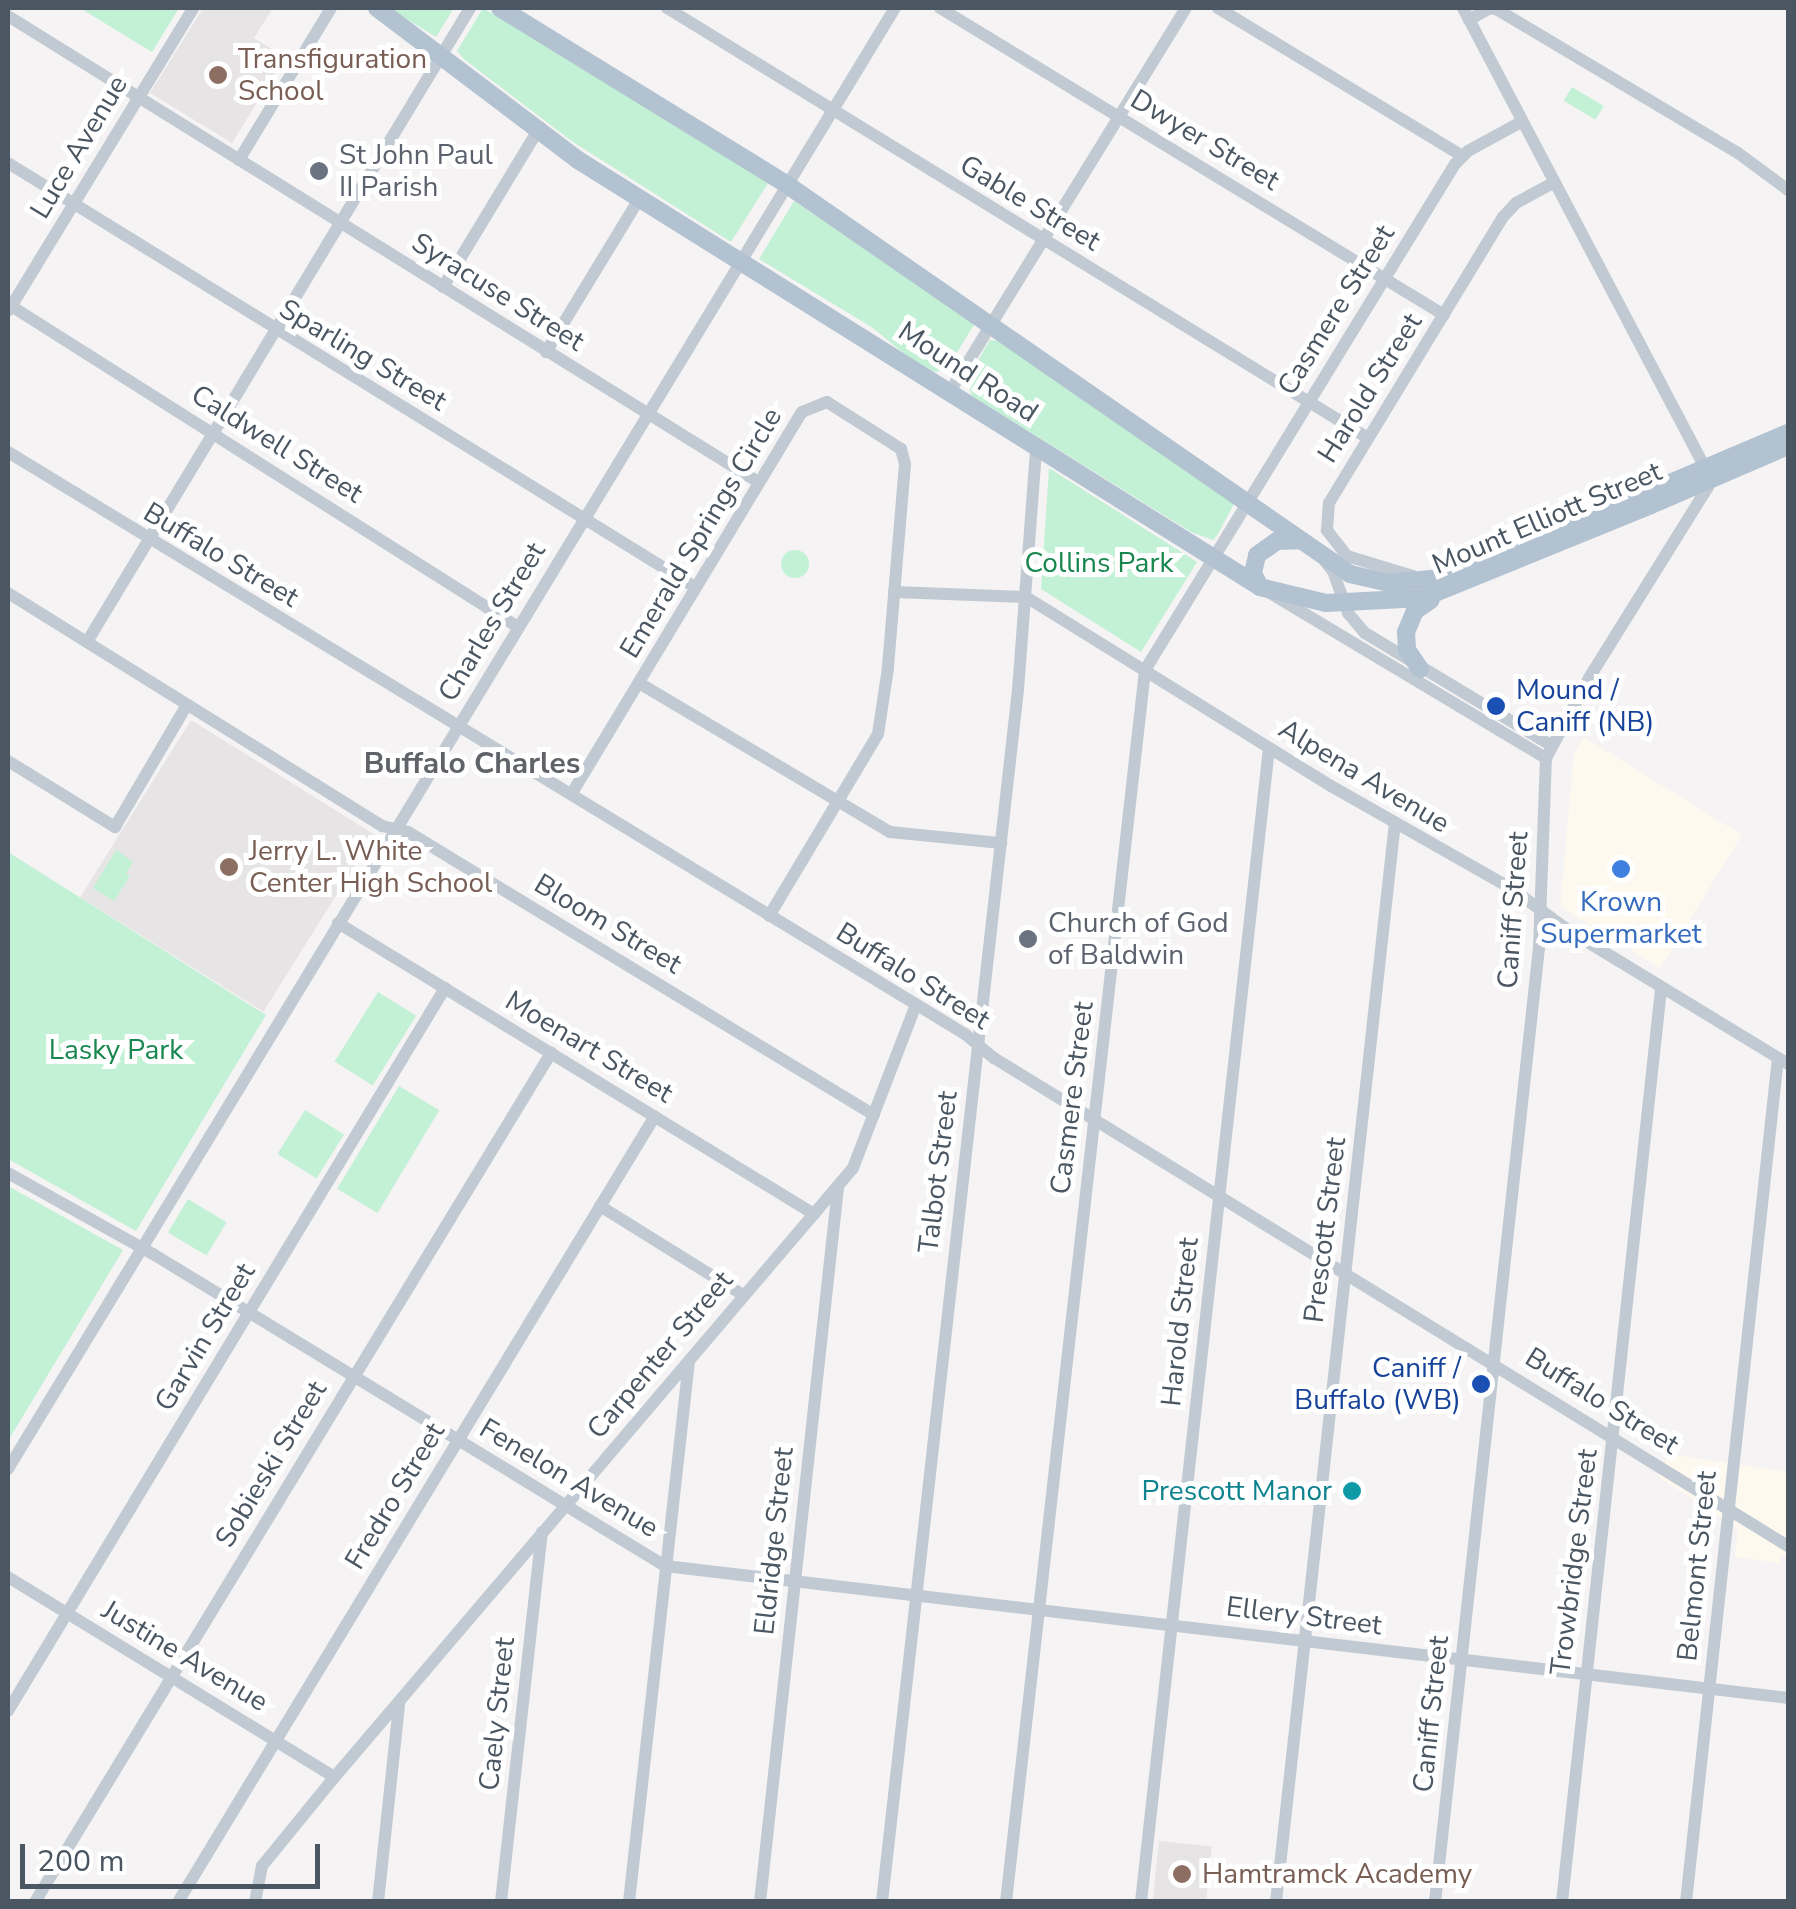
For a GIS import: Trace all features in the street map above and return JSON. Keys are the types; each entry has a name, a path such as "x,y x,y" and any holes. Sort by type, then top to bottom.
{"main road":[{"name":"Mound Road","path":"377,8 540,127 578,160 1260,587"},
{"name":"Mound Road","path":"500,8 786,184 1319,554"},
{"name":"Mount Elliott Street","path":"1648,500 1788,432"},
{"name":"Mount Elliott Street","path":"1260,587 1296,599 1397,602 1788,446"},
{"path":"1260,587 1253,573 1256,555 1276,542 1300,540"},
{"name":"Mount Elliott Street","path":"1319,554 1350,574 1389,583 1444,585"},
{"path":"1420,669 1407,650 1407,626 1415,611 1444,585"}],"street":[{"name":"Luce Avenue","path":"9,308 193,8"},
{"path":"238,160 331,8"},
{"path":"87,642 470,8"},
{"name":"Gable Street","path":"666,8 1368,438"},
{"name":"Charles Street","path":"8,1469 895,8"},
{"name":"Dwyer Street","path":"940,8 1444,315"},
{"path":"949,393 1186,8"},
{"path":"1218,8 1462,156"},
{"path":"1466,14 1498,10 1738,154 1788,190"},
{"name":"Caniff Street","path":"1435,1902 1542,912 1548,752 1708,487 1701,460 1466,14"},
{"name":"Syracuse Street","path":"8,16 758,482"},
{"name":"Casmere Street","path":"1006,1902 1145,670 1462,156 1521,122"},
{"path":"443,286 540,127"},
{"name":"Sparling Street","path":"8,163 695,587"},
{"name":"Harold Street","path":"1444,585 1347,556 1330,538 1326,521 1329,504 1509,209 1554,183"},
{"path":"546,352 639,199"},
{"name":"Caldwell Street","path":"9,308 518,626"},
{"name":"Emerald Springs Circle","path":"572,793 802,412 827,402 901,449 905,464 894,592 878,734 770,916"},
{"name":"Talbot Street","path":"882,1902 1001,843 1026,597 1036,448"},
{"name":"Buffalo Street","path":"8,452 572,793 1788,1546"},
{"name":"Mound Road","path":"1319,554 1333,572 1343,603 1364,634 1548,752"},
{"name":"Mound Road","path":"1260,587 1548,752"},
{"name":"Bloom Street","path":"8,592 394,830 408,832 874,1115"},
{"name":"Alpena Avenue","path":"894,592 1026,597 1269,748 1512,888 1542,912 1661,989 1783,1061"},
{"path":"639,683 890,832 1001,843"},
{"path":"8,761 115,827 188,705"},
{"name":"Harold Street","path":"1141,1902 1269,748"},
{"name":"Prescott Street","path":"1276,1902 1395,823"},
{"name":"Moenart Street","path":"338,924 814,1214"},
{"name":"Garvin Street","path":"8,1711 446,988"},
{"name":"Trowbridge Street","path":"1562,1902 1661,989"},
{"name":"Carpenter Street","path":"256,1902 262,1866 333,1778 853,1168 916,1005"},
{"name":"Sobieski Street","path":"35,1902 551,1052"},
{"name":"Belmont Street","path":"1686,1902 1783,1061"},
{"name":"Fredro Street","path":"178,1902 655,1116"},
{"name":"Fenelon Avenue","path":"8,1173 142,1248 666,1566 1171,1624"},
{"name":"Eldridge Street","path":"760,1902 838,1186"},
{"path":"600,1206 743,1295"},
{"path":"628,1902 690,1358"},
{"name":"Caely Street","path":"501,1902 542,1532"},
{"name":"Justine Avenue","path":"8,1577 333,1778"},
{"name":"Ellery Street","path":"1171,1624 1788,1698"},
{"path":"378,1902 399,1704"}],"shaded area":[{"name":"Transfiguration School","path":"203,8 273,8 254,38 285,57 232,143 150,93"},
{"name":"Jerry L. White Center High School","path":"191,720 374,834 263,1012 80,897"},
{"path":"1584,737 1742,835 1660,968 1560,907 1574,752"},
{"path":"1669,1454 1788,1472 1788,1558 1781,1554 1780,1563 1735,1557 1738,1528 1658,1477"},
{"name":"Hamtramck Academy","path":"1159,1841 1212,1847 1206,1902 1153,1901"}],"green space":[{"path":"80,8 179,8 152,52"},
{"path":"389,8 454,8 436,37"},
{"path":"483,8 770,180 731,242 573,142 465,60 457,51"},
{"path":"1572,87 1604,106 1595,120 1564,101"},
{"path":"794,201 975,323 947,369 935,372 913,361 873,328 759,259"},
{"path":"990,340 999,341 1235,502 1213,540 1191,532 972,396 966,381"},
{"name":"Collins Park","path":"1049,468 1197,562 1141,652 1041,589"},
{"path":"795,550 805,554 809,564 805,574 795,578 785,574 781,564 785,554"},
{"path":"116,850 133,862 126,873 130,876 114,901 93,888"},
{"name":"Lasky Park","path":"8,852 266,1015 136,1231 8,1159"},
{"path":"378,992 416,1016 373,1085 335,1062"},
{"path":"399,1086 439,1110 377,1213 337,1189"},
{"path":"305,1110 344,1134 316,1178 277,1154"},
{"path":"8,1186 123,1250 8,1441"},
{"path":"188,1199 227,1222 206,1256 168,1232"}],"place":[{"name":"Transfiguration School","path":"218,75"},
{"name":"St John Paul II Parish","path":"319,171"},
{"name":"Mound / Caniff (NB)","path":"1496,706"},
{"name":"Jerry L. White Center High School","path":"229,867"},
{"name":"Krown Supermarket","path":"1621,869"},
{"name":"Church of God of Baldwin","path":"1028,939"},
{"name":"Caniff / Buffalo (WB)","path":"1481,1384"},
{"name":"Prescott Manor","path":"1352,1491"},
{"name":"Hamtramck Academy","path":"1182,1874"}],"district":[{"name":"Buffalo Charles","path":"472,764"}]}
